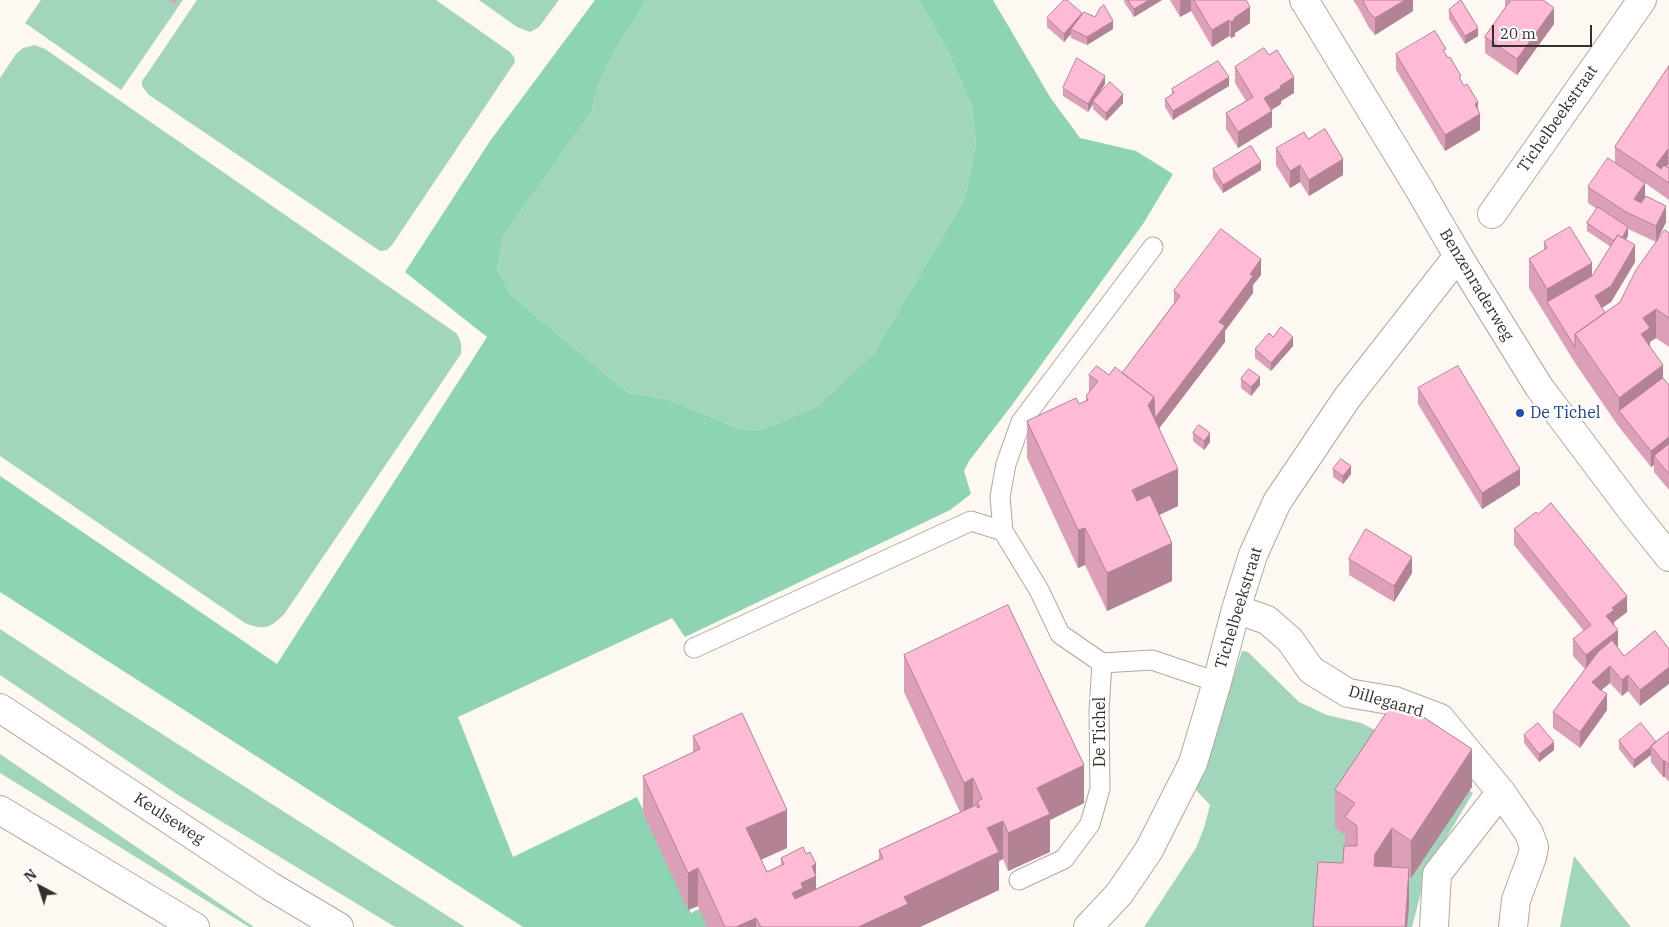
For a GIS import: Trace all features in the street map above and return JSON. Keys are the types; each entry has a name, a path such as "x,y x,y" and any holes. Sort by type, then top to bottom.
{"main road":[{"name":"Benzenraderweg","path":"1304,0 1539,387 1669,557"},
{"name":"Tichelbeekstraat","path":"1492,214 1642,0"},
{"name":"Tichelbeekstraat","path":"1088,927 1119,894 1149,850 1193,763 1253,555 1277,502 1347,398 1458,256"},
{"name":"Dillegaard","path":"1236,609 1268,620 1290,640 1311,670 1348,693 1395,702 1440,718 1501,792 1529,833 1534,847 1516,900 1513,927"},
{"name":"Keulseweg","path":"0,708 270,886 339,927"},
{"path":"1434,927 1437,874 1501,792"},
{"path":"0,810 195,927"}],"lane":[{"path":"1153,247 1021,422 1006,464 1000,497 1003,531 1038,590 1060,634 1102,663 1152,660 1217,682"},
{"path":"694,648 971,521 1003,531"},
{"name":"De Tichel","path":"1019,880 1064,859 1090,824 1100,789 1099,712 1102,663"}],"green space":[{"path":"41,0 183,0 121,90 25,23"},
{"path":"197,0 436,0 510,52 515,62 392,245 387,250 380,251 149,95 142,86 142,81"},
{"path":"479,0 559,0 539,27 530,32 517,27"},
{"path":"595,0 646,0 606,67 595,96 592,111 504,235 497,269 511,295 627,392 669,400 741,429 761,430 816,407 873,354 964,200 976,144 972,107 949,54 919,0 993,0 1050,97 1080,138 1136,151 1173,174 1143,224 1012,405 969,461 964,471 971,494 950,510 685,637 672,618 458,717 513,857 637,797 691,913 705,906 714,927 523,927 0,592 0,476 277,664 487,337 405,272 490,141"},
{"path":"646,0 919,0 949,54 972,107 976,144 964,200 873,354 816,407 761,430 741,429 669,400 627,392 511,295 497,269 504,235 592,111 595,96 606,67"},
{"path":"35,45 45,49 456,333 460,340 461,354 285,613 276,622 267,627 258,627 245,623 0,456 0,78 16,54 23,48"},
{"path":"0,629 465,927 395,927 178,795 0,675"},
{"path":"1242,651 1248,652 1299,702 1327,715 1361,723 1381,733 1473,793 1427,870 1412,927 1144,927 1196,848 1204,828 1210,805 1196,790"},
{"path":"0,754 254,927 249,927 0,773"},
{"path":"1574,856 1631,927 1560,927"}],"building":[{"path":"1064,0 1067,0 1082,13 1064,34 1047,18"},
{"path":"1128,0 1149,0 1134,9"},
{"path":"1194,0 1246,0 1250,7 1231,22 1229,20 1212,30"},
{"path":"1363,0 1405,0 1375,18 1369,12"},
{"path":"1461,0 1478,28 1465,36 1449,10"},
{"path":"1511,0 1543,0 1554,8 1517,59 1485,37"},
{"path":"1104,5 1113,21 1087,37 1071,29 1084,12 1095,17"},
{"path":"1435,31 1446,49 1443,50 1448,58 1450,57 1461,76 1459,77 1464,86 1467,84 1478,102 1475,104 1480,114 1445,135 1396,54"},
{"path":"1264,48 1269,55 1277,50 1294,77 1280,86 1281,88 1264,98 1272,111 1238,132 1226,113 1253,97 1235,67"},
{"path":"1077,58 1105,76 1088,104 1063,88"},
{"path":"1218,61 1229,77 1173,111 1165,99 1174,93 1172,89"},
{"path":"1669,66 1669,149 1656,165 1661,169 1664,165 1668,168 1669,166 1669,183 1615,147"},
{"path":"1110,82 1123,94 1106,113 1093,101"},
{"path":"1325,129 1343,159 1309,180 1300,165 1290,171 1276,148 1304,132 1308,139"},
{"path":"1251,146 1261,162 1223,185 1213,169"},
{"path":"1608,158 1645,183 1634,199 1641,203 1646,196 1666,206 1656,226 1626,212 1588,187"},
{"path":"1598,207 1628,227 1622,238 1618,235 1614,241 1587,223"},
{"path":"1570,227 1592,263 1547,289 1529,259 1547,248 1544,242"},
{"path":"1221,229 1261,259 1250,274 1253,276 1219,322 1225,326 1155,418 1154,397 1122,373 1180,296 1174,291"},
{"path":"1665,230 1669,233 1669,318 1656,309 1643,318 1650,328 1641,334 1663,365 1619,398 1575,334 1620,302 1636,270"},
{"path":"1618,235 1635,245 1611,286 1595,296 1605,313 1575,334 1575,347 1547,302 1592,276"},
{"path":"1281,327 1293,337 1271,363 1255,349 1269,333 1273,337"},
{"path":"1097,366 1109,375 1115,367 1154,397 1148,405 1178,469 1132,490 1137,501 1150,495 1172,543 1107,573 1085,528 1078,530 1027,421 1076,398 1079,404 1088,400 1086,396 1098,381 1089,375"},
{"path":"1458,366 1520,469 1482,493 1418,388"},
{"path":"1249,369 1260,377 1251,387 1241,379"},
{"path":"1663,378 1669,385 1669,437 1651,451 1619,411"},
{"path":"1199,425 1210,433 1204,441 1193,433"},
{"path":"1669,444 1669,474 1654,456"},
{"path":"1341,459 1351,466 1343,476 1333,469"},
{"path":"1551,503 1627,596 1612,608 1614,610 1606,616 1618,630 1586,655 1573,639 1591,625 1514,529 1536,512 1538,514"},
{"path":"1366,529 1412,557 1394,586 1349,559"},
{"path":"1008,605 1084,765 1037,788 1050,814 1008,833 1003,821 987,828 999,852 904,897 908,904 858,927 761,927 756,918 736,927 725,927 698,868 688,873 643,776 700,749 693,736 742,713 787,810 746,828 767,872 784,864 781,858 803,847 806,854 810,852 816,864 812,866 816,876 801,883 803,888 792,893 795,899 883,858 879,850 976,805 978,808 980,807 977,802 982,799 973,778 964,783 904,655"},
{"path":"1655,631 1669,649 1669,667 1640,690 1628,675 1622,680 1610,666 1592,682 1607,694 1580,732 1553,712 1598,652 1612,640 1624,656"},
{"path":"1396,699 1472,749 1411,841 1392,828 1375,854 1374,866 1409,868 1405,927 1313,927 1318,862 1343,863 1344,846 1357,846 1357,826 1345,817 1355,803 1335,790"},
{"path":"1538,723 1554,742 1539,754 1524,735"},
{"path":"1641,723 1656,742 1634,760 1619,741"},
{"path":"1669,732 1669,765 1663,761 1651,746"}],"place":[{"name":"De Tichel","path":"1520,413"}]}
